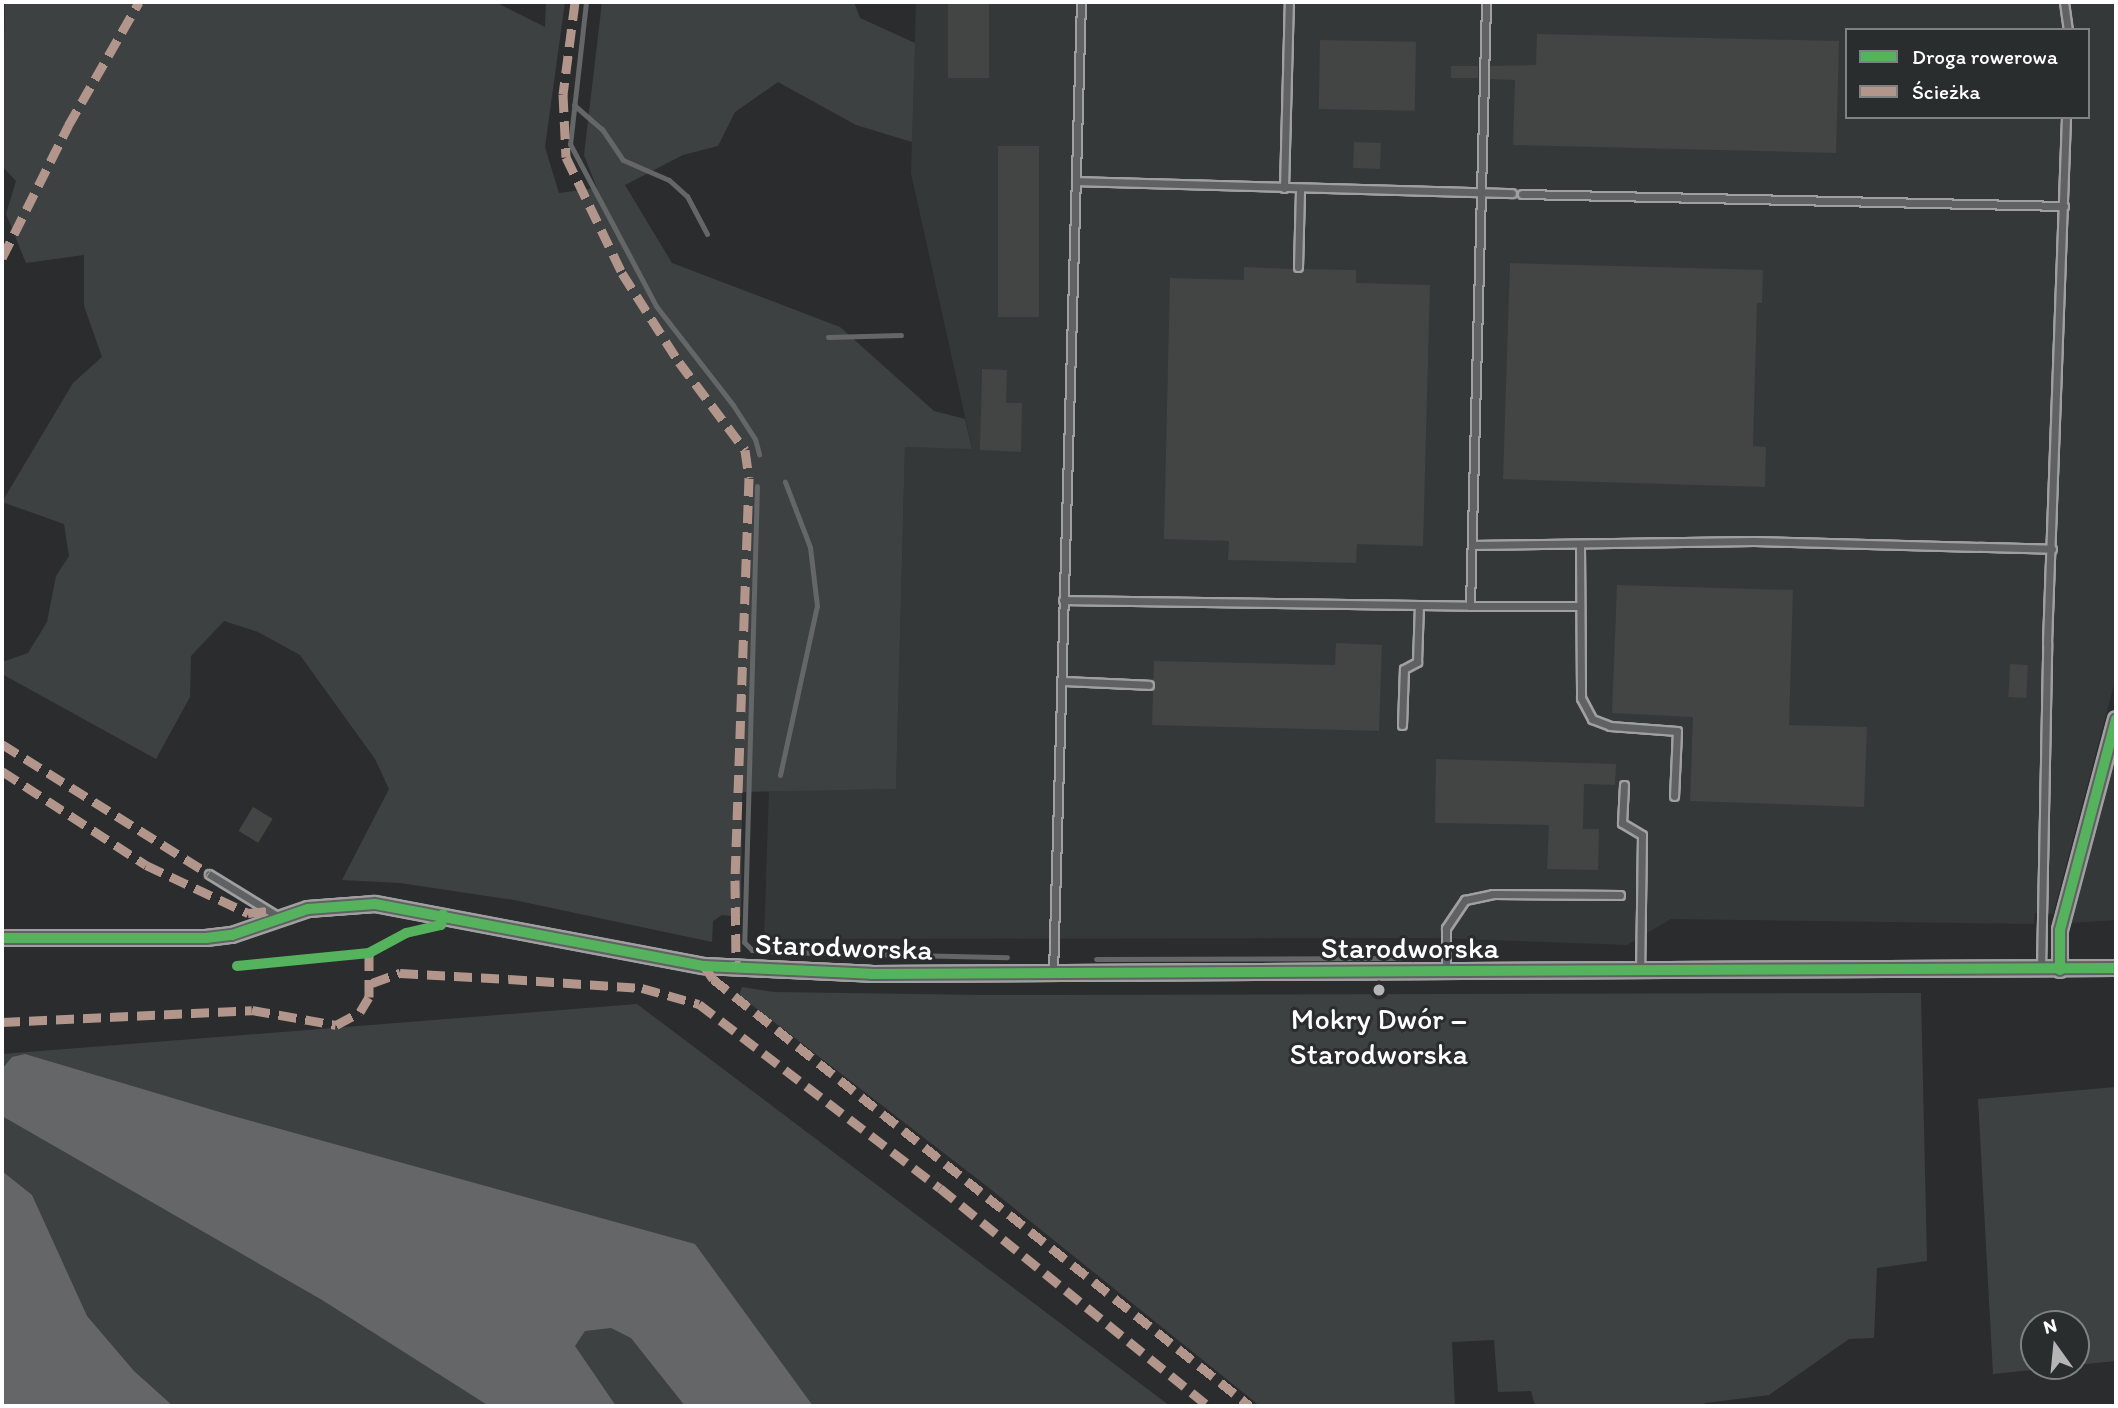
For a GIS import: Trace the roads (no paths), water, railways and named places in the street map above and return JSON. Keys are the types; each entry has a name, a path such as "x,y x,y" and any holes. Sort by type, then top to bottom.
{"street":[{"path":"2060,970 2060,930 2116,719"},
{"name":"Starodworska","path":"2,938 206,938 232,935 279,918 334,905 375,904 704,966 871,974 1446,971 1640,973 2116,968"}],"lane":[{"path":"1053,974 1081,2"},
{"path":"1284,188 1289,2"},
{"path":"1470,606 1486,2"},
{"path":"2064,2 2068,28"},
{"path":"2041,970 2066,119"},
{"path":"1076,181 1512,193"},
{"path":"1298,267 1300,189"},
{"path":"1522,194 2064,206"},
{"path":"1472,545 1580,546 1754,541 2052,549"},
{"path":"1580,546 1578,606 1581,698 1592,719 1610,726 1676,731 1674,796"},
{"path":"1063,600 1578,606"},
{"path":"1402,725 1404,669 1417,662 1419,606"},
{"path":"1062,681 1149,685"},
{"path":"1624,785 1622,824 1642,835 1640,973"},
{"path":"209,874 279,918"},
{"path":"1446,971 1446,928 1465,900 1486,894 1620,895"}],"waterway":[{"path":"586,2 570,144 656,306 733,405 755,439 759,454"},
{"path":"574,105 602,129 623,160 669,180 687,196 707,234"},
{"path":"828,337 901,335"},
{"path":"780,775 817,606 810,547 785,482"},
{"path":"757,486 744,942 752,950 781,952 1007,957"},
{"path":"1096,959 1399,958"}],"place":[{"name":"Mokry Dwór – Starodworska","path":"1379,990"}]}
